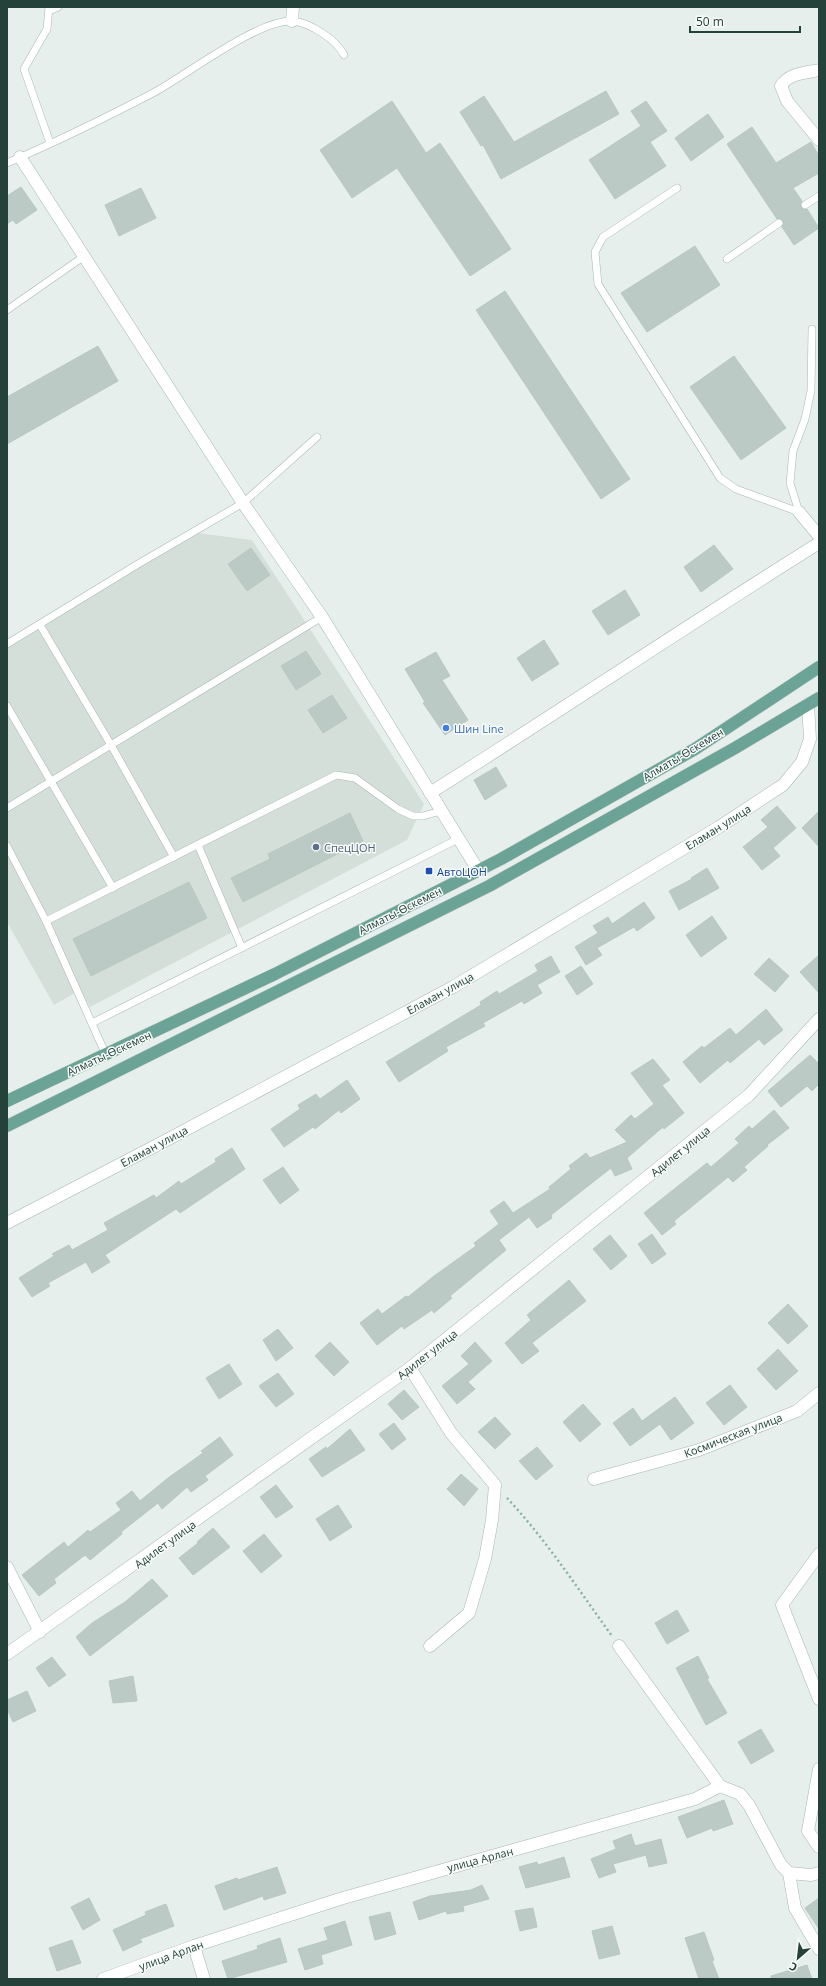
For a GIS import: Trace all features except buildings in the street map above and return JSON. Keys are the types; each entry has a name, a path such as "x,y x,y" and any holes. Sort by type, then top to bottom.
{"main road":[{"name":"Алматы-Өскемен","path":"7,1101 106,1056 275,974 478,870 694,749 819,667"},
{"name":"Алматы-Өскемен","path":"7,1126 489,886 735,748 819,698"},
{"path":"723,730 735,748"}],"street":[{"path":"292,21 293,7"},
{"path":"819,70 798,73 785,80 781,86 787,101 819,140"},
{"path":"20,158 243,503 322,617 478,870"},
{"path":"799,512 819,536"},
{"path":"430,793 568,706 683,629 819,543"},
{"name":"Еламан улица","path":"7,1223 161,1143 453,987 720,827 783,785 802,762 814,736 808,704"},
{"name":"Адилет улица","path":"7,1654 410,1368 749,1095 819,1019"},
{"path":"410,1368 450,1433 495,1485 492,1520 485,1559 470,1614 430,1646"},
{"name":"Космическая улица","path":"594,1479 699,1450 796,1411 819,1393"},
{"path":"819,1554 782,1605 819,1698"},
{"path":"7,1567 40,1632"},
{"path":"619,1646 720,1786 740,1794 749,1805 781,1865 790,1873 811,1875 819,1873"},
{"path":"819,1769 808,1832 819,1847"},
{"name":"улица Арлан","path":"103,1979 194,1946 343,1898 696,1799 720,1786"},
{"path":"790,1873 796,1908 819,1949"},
{"path":"194,1946 204,1979"}],"lane":[{"path":"50,143 24,69 47,29 49,9 58,7"},
{"path":"7,163 153,93 266,26 292,21 319,31 341,49 344,55"},
{"path":"677,188 603,237 595,252 598,284 720,478 736,489 799,512"},
{"path":"805,205 819,196"},
{"path":"727,258 779,223"},
{"path":"7,310 84,257"},
{"path":"799,512 790,483 793,451 805,419 811,392 812,329"},
{"path":"7,644 138,564 243,503 317,437"},
{"path":"7,808 322,617"},
{"path":"40,625 111,745 174,857"},
{"path":"7,706 113,888"},
{"path":"46,921 336,775 355,778 398,809 412,816 423,816 441,811"},
{"path":"92,1023 458,839"},
{"path":"198,845 242,948"},
{"path":"7,846 46,921 106,1056"}],"path":[{"path":"495,1485 531,1524 554,1553 619,1646"}],"shaded area":[{"path":"189,532 252,540 424,804 407,840 90,1007 80,990 54,1005 7,922 7,648"}],"place":[{"name":"Шин Line","path":"446,728"},
{"name":"СпецЦОН","path":"316,847"},
{"name":"АвтоЦОН","path":"429,871"}]}
